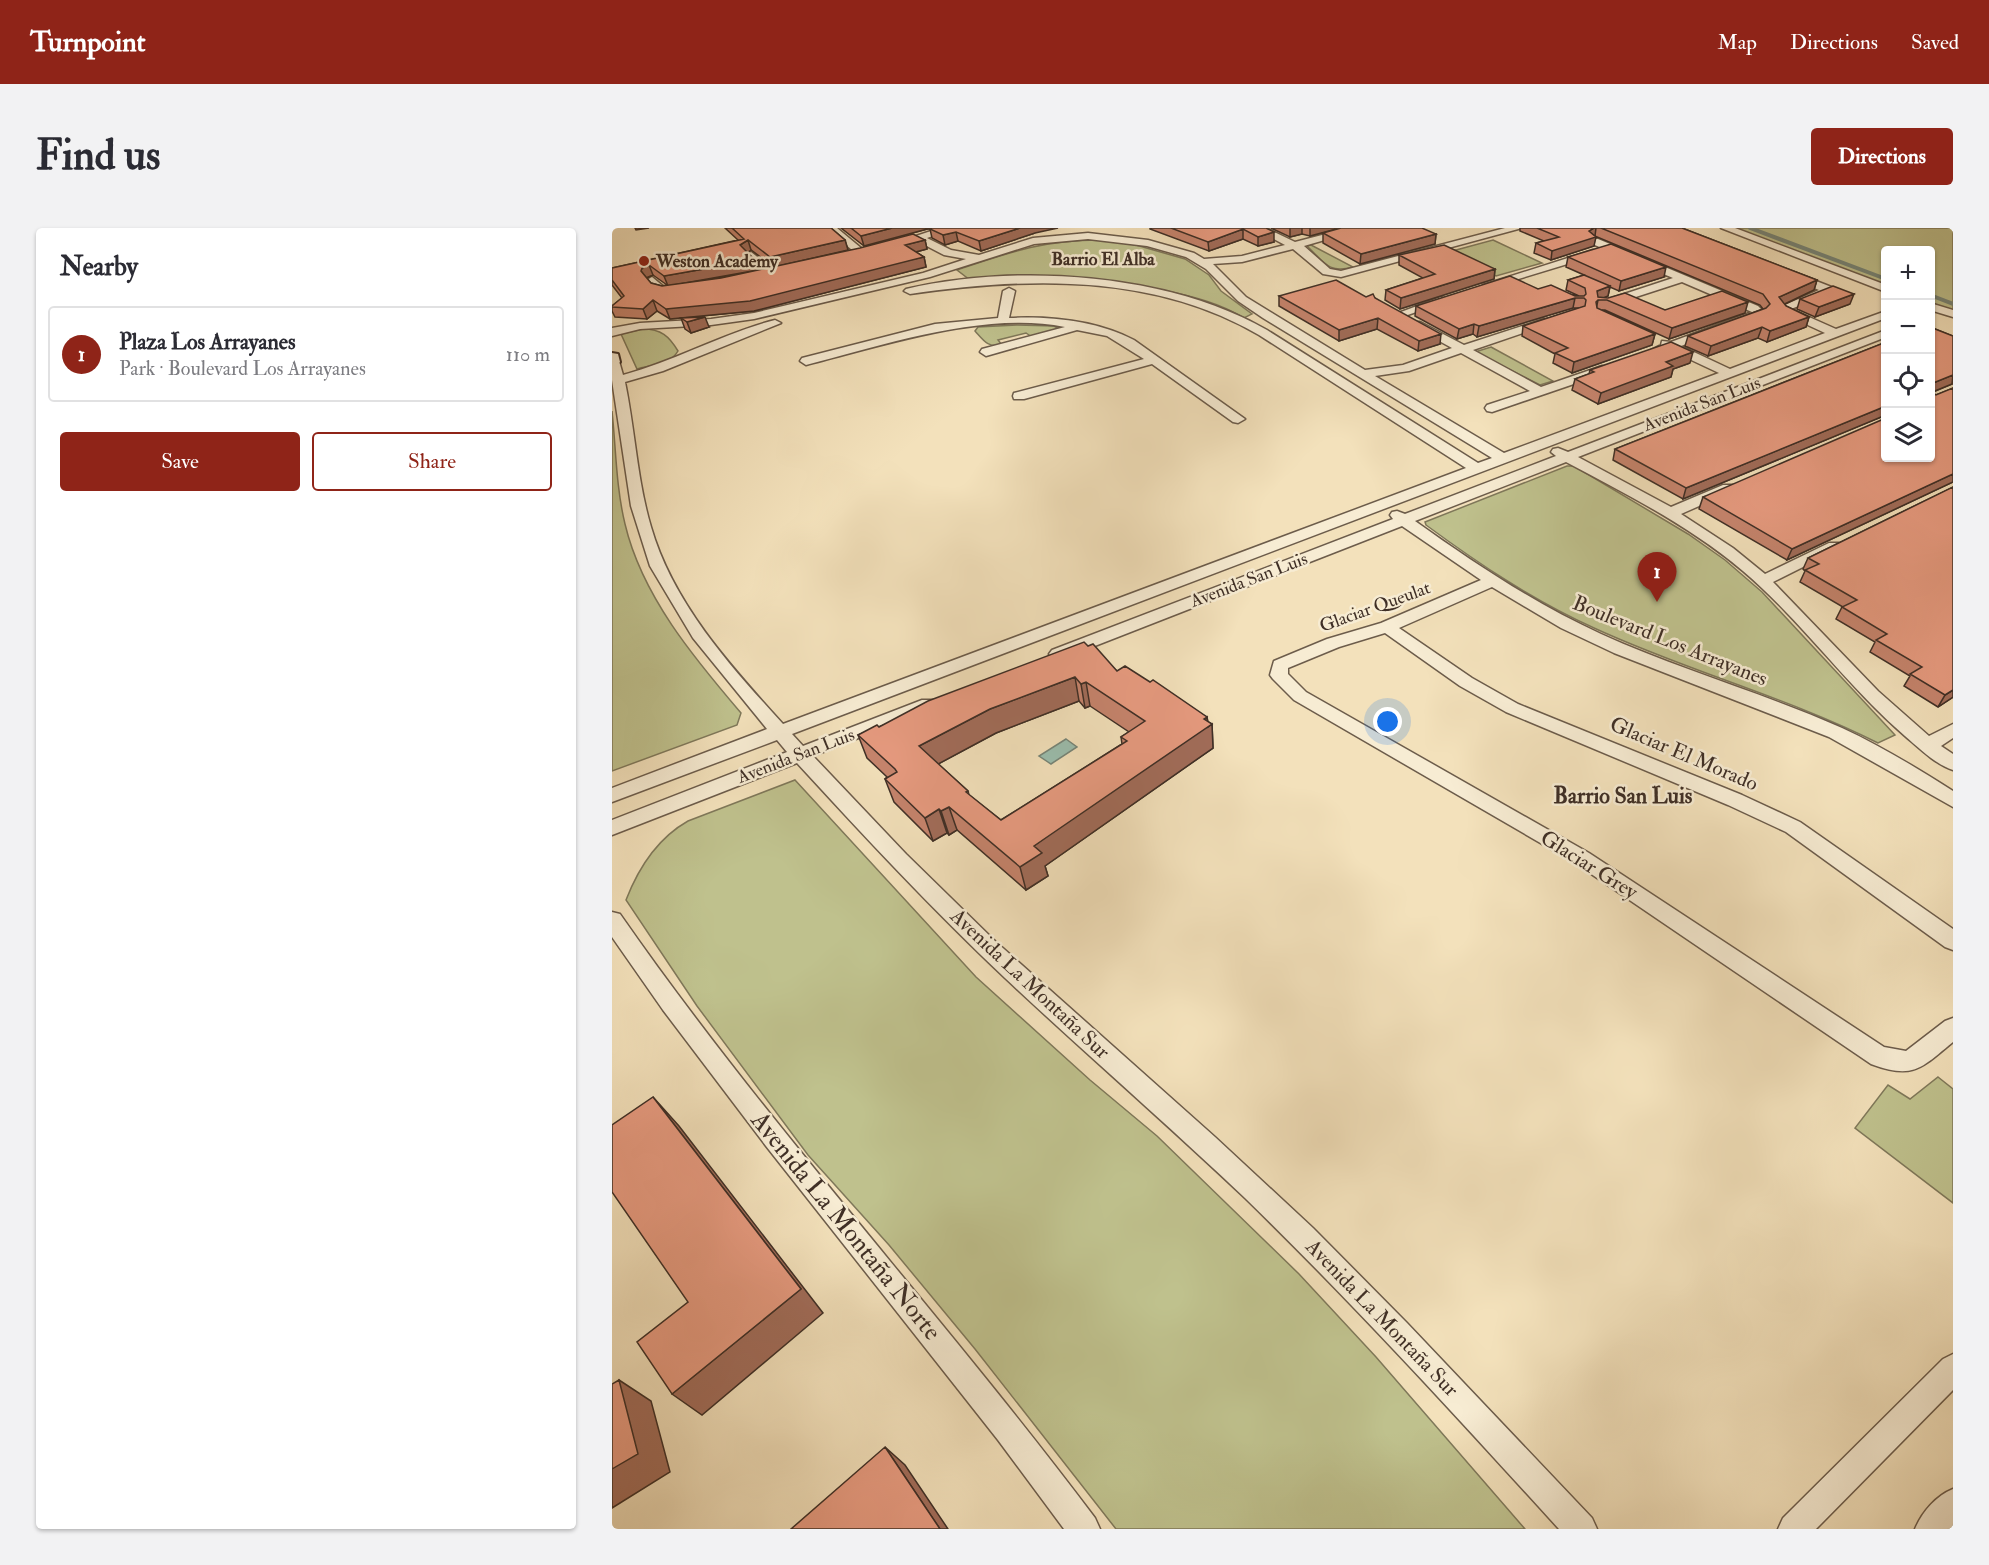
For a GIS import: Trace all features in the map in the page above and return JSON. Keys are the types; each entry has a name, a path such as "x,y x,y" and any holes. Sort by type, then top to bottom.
{"street":[{"path":"831,228 871,251"},
{"path":"843,257 918,238 932,230 951,228"},
{"path":"1088,236 1101,228"},
{"path":"1258,228 1295,245 1325,271 1336,274 1349,273 1517,228"},
{"path":"1202,262 1242,259 1360,228"},
{"path":"1726,228 1881,287"},
{"path":"612,333 658,324 711,322 754,316 948,269 1032,242 1124,233 1202,262 1217,273 1242,299 1267,316 1502,458"},
{"path":"1437,237 1455,246"},
{"path":"918,238 948,253 982,258"},
{"path":"1594,241 1754,308 1758,312 1637,358"},
{"path":"1474,289 1611,247"},
{"path":"948,253 948,269"},
{"path":"751,255 771,273"},
{"path":"1217,273 1242,259"},
{"path":"1777,269 1830,290 1784,308 1788,312 1835,333"},
{"path":"1336,274 1336,281 1344,286"},
{"path":"1519,275 1533,282"},
{"path":"1600,310 1683,278"},
{"path":"652,280 661,291 692,288"},
{"path":"1009,291 1036,280"},
{"path":"991,281 1009,291"},
{"path":"618,380 650,372 744,333 786,320 910,291 991,281 1095,282 1140,289 1197,303 1244,322 1476,468"},
{"path":"1003,321 1009,291"},
{"path":"1450,297 1394,312 1540,391"},
{"path":"1935,308 1953,314"},
{"path":"1244,322 1267,316"},
{"name":"Avenida San Luis","path":"612,795 1881,316"},
{"path":"1362,374 1405,368 1561,317"},
{"path":"806,361 935,328 1003,321 1056,322 1111,333 1238,419"},
{"path":"658,324 671,328 681,339 688,355 686,358"},
{"path":"986,352 1082,326"},
{"name":"Avenida San Luis","path":"1049,658 1881,335"},
{"path":"1655,339 1729,373"},
{"name":"Avenida La Montaña Sur","path":"612,360 618,380 637,503 647,542 679,605 700,636 780,732 876,836 989,949 1283,1216 1385,1318 1581,1529"},
{"path":"1019,396 1154,360"},
{"path":"1492,408 1614,366"},
{"path":"1380,385 1405,368"},
{"path":"1542,443 1719,545 1762,581 1893,717 1927,746 1953,763"},
{"path":"1668,514 1738,484"},
{"name":"Boulevard Los Arrayanes","path":"1382,504 1492,581 1540,610 1595,638 1844,737 1892,762 1953,800"},
{"path":"1762,581 1850,538"},
{"name":"Glaciar Queulat","path":"1279,675 1280,664 1387,627 1492,581"},
{"name":"Glaciar El Morado","path":"1387,627 1466,682 1512,708 1735,800 1793,827 1953,941"},
{"name":"Glaciar Grey","path":"1279,675 1300,696 1582,858 1879,1057 1910,1062 1953,1028"},
{"name":"Avenida San Luis","path":"612,828 938,701"},
{"path":"1927,746 1953,730"},
{"name":"Avenida La Montaña Norte","path":"612,920 702,1045 917,1313 1084,1529"},
{"path":"1794,1529 1953,1369"},
{"path":"1931,1529 1953,1505"}],"green space":[{"path":"1723,228 1953,228 1953,314 1935,307 1935,246 1881,246 1881,287"},
{"path":"1104,240 1136,245 1185,259 1209,275 1221,291 1252,314 1244,318 1226,308 1197,298 1118,282 1044,278 970,280 957,270 1012,252 1046,244"},
{"path":"1493,240 1542,263 1496,276 1445,253"},
{"path":"1311,245 1353,267 1332,268 1322,262 1307,246"},
{"path":"1054,326 1059,329 1032,337 1026,333 998,340 1002,345 997,346 987,343 975,331 978,327"},
{"path":"643,329 655,330 664,334 678,351 675,356 665,362 637,369 621,334"},
{"path":"1491,347 1553,381 1540,385 1475,352"},
{"path":"612,411 622,510 633,551 657,601 672,625 741,713 737,725 612,771"},
{"path":"1567,466 1574,466 1688,534 1725,560 1762,592 1895,735 1878,743 1808,712 1665,658 1594,628 1507,581 1426,525 1425,522"},
{"path":"795,780 976,977 1090,1080 1157,1136 1299,1274 1376,1357 1525,1529 1116,1529 975,1349 889,1245 808,1155 697,1006 626,900 650,855 677,828 688,821"},
{"path":"1938,1077 1953,1089 1953,1203 1855,1128 1888,1085 1910,1099"}],"shaded area":[{"path":"1066,739 1077,747 1051,764 1039,756"}],"building":[{"path":"732,228 831,228 845,240 770,257 748,240 740,245 755,260 664,276 649,265 641,271 651,283 662,286 721,278 860,248 913,234 925,240 905,245 924,257 750,301 666,309 653,300 643,309 612,307 624,296 612,280 612,268 744,239"},
{"path":"851,228 892,228 861,236"},
{"path":"1020,228 979,241 956,232 943,235 930,229"},
{"path":"1171,228 1266,228 1274,232 1258,237 1243,229 1208,242"},
{"path":"1341,228 1422,228 1436,234 1361,254 1323,233"},
{"path":"1537,228 1594,228 1589,231 1596,237 1552,251 1536,243 1559,237"},
{"path":"1601,228 1682,228 1817,280 1779,297 1786,306 1809,317 1770,331 1762,327 1711,346 1688,336 1766,308 1770,304 1763,294"},
{"path":"1611,244 1666,267 1621,281 1568,257"},
{"path":"1444,245 1495,269 1401,298 1386,290 1435,274 1399,255"},
{"path":"1584,275 1610,286 1597,291 1598,297 1608,298 1625,293 1665,310 1722,291 1748,302 1672,328 1607,300 1598,300 1597,308 1655,334 1574,362 1555,353 1568,348 1523,326 1585,306 1584,298 1575,298 1479,326 1474,324 1459,329 1416,306 1510,276 1538,289 1551,285 1575,296 1584,296 1585,288 1568,280"},
{"path":"1336,280 1366,297 1373,294 1375,298 1441,334 1419,341 1378,318 1339,330 1279,296"},
{"path":"1833,286 1854,294 1819,307 1800,299"},
{"path":"705,317 687,322 681,318"},
{"path":"1935,329 1953,336 1953,375 1935,382"},
{"path":"1671,342 1693,352 1666,362 1673,366 1601,393 1575,379 1594,372 1590,370"},
{"path":"1881,344 1881,408 1686,488 1615,449"},
{"path":"1953,388 1953,474 1792,549 1703,497 1881,420 1881,462 1935,462 1935,394"},
{"path":"1953,487 1953,690 1945,695 1910,674 1922,667 1876,640 1887,634 1842,607 1857,600 1805,570 1819,564 1808,558"},
{"path":"1084,642 1088,646 1093,644 1117,671 1125,666 1150,682 1153,680 1207,717 1204,719 1212,724 1034,846 1042,853 1020,867 949,807 941,811 939,809 925,818 885,779 897,772 895,769 858,735 877,725 879,727 928,701","holes":["1075,677 1081,684 1086,682 1145,721 1121,737 1127,741 1001,820 966,792 968,791 919,746 990,709"]},
{"path":"653,1097 801,1289 672,1394 637,1342 688,1302 612,1192 612,1125"},
{"path":"619,1380 638,1454 612,1469 612,1384"},
{"path":"885,1447 940,1529 791,1529"}],"waterway":[{"path":"1750,228 1881,277"},
{"path":"1935,297 1953,304"}],"place":[{"name":"Weston Academy","path":"644,261"},
{"name":"Plaza Los Arrayanes","path":"1657,602"}],"district":[{"name":"Barrio El Alba","path":"1103,259"},
{"name":"Barrio San Luis","path":"1623,796"}]}
